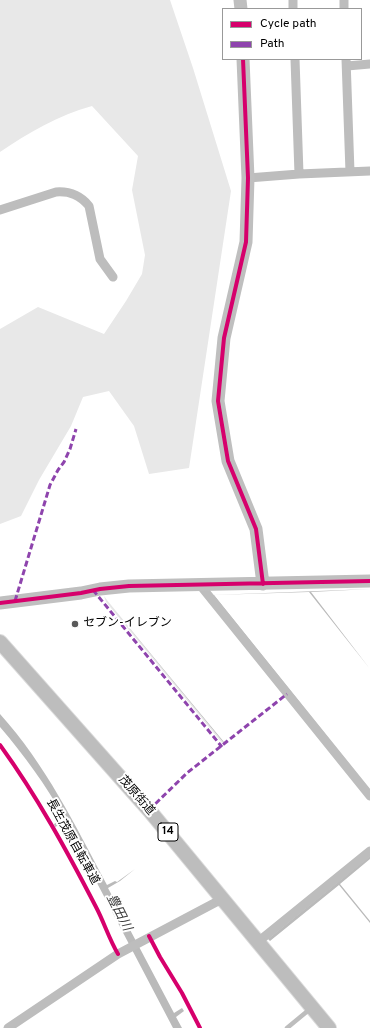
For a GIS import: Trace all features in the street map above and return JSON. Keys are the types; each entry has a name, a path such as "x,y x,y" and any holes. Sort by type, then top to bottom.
{"main road":[{"name":"茂原街道","path":"0,642 149,810 330,1028"}],"street":[{"path":"243,60 248,178 246,242 224,338 218,401 228,461 256,529 263,584"},
{"path":"295,60 299,174"},
{"path":"350,172 346,62 370,64"},
{"path":"248,178 370,171"},
{"path":"0,210 56,192 64,191 74,193 85,200 89,206 100,259 113,277"},
{"path":"0,603 129,586 370,581"},
{"path":"200,585 370,796"},
{"path":"259,941 370,851"},
{"path":"8,1028 118,954 149,936 222,899"}],"lane":[{"path":"287,1028 312,1007"}],"shaded area":[{"path":"0,0 170,0 193,68 231,191 189,468 149,474 134,426 109,391 83,397 71,426 39,480 21,516 0,524 0,329 38,307 104,334 142,274 145,255 132,190 138,156 92,106 68,114 44,125 0,152"},
{"path":"104,596 223,742 222,743 106,602"}],"water":[{"path":"370,589 311,592 370,669 309,592 214,595 370,790 213,595"},
{"path":"106,600 224,742 223,742"},
{"name":"豊田川","path":"0,714 32,754 46,775 107,885 115,881 117,882 135,869 120,881 108,888 174,1013 182,1008 184,1011 176,1017 182,1028 173,1028 65,822 55,827 54,824 64,818 50,794 18,748 0,727"},
{"path":"370,856 370,859 340,884 370,921 370,923 339,885 270,941 268,939"}],"marked path":[{"path":"15,601 50,485 64,462 76,429"},
{"path":"93,590 222,747"},
{"path":"149,810 187,773 287,694"}],"cycle path":[{"path":"243,60 248,178 246,242 224,338 218,401 228,461 256,529 263,584"},
{"path":"0,603 129,586 370,581"},
{"name":"長生茂原自転車道","path":"0,745 27,784 63,845 96,907 118,954"},
{"path":"149,936 182,993 200,1028"}],"place":[{"name":"セブン-イレブン","path":"75,624"}]}
